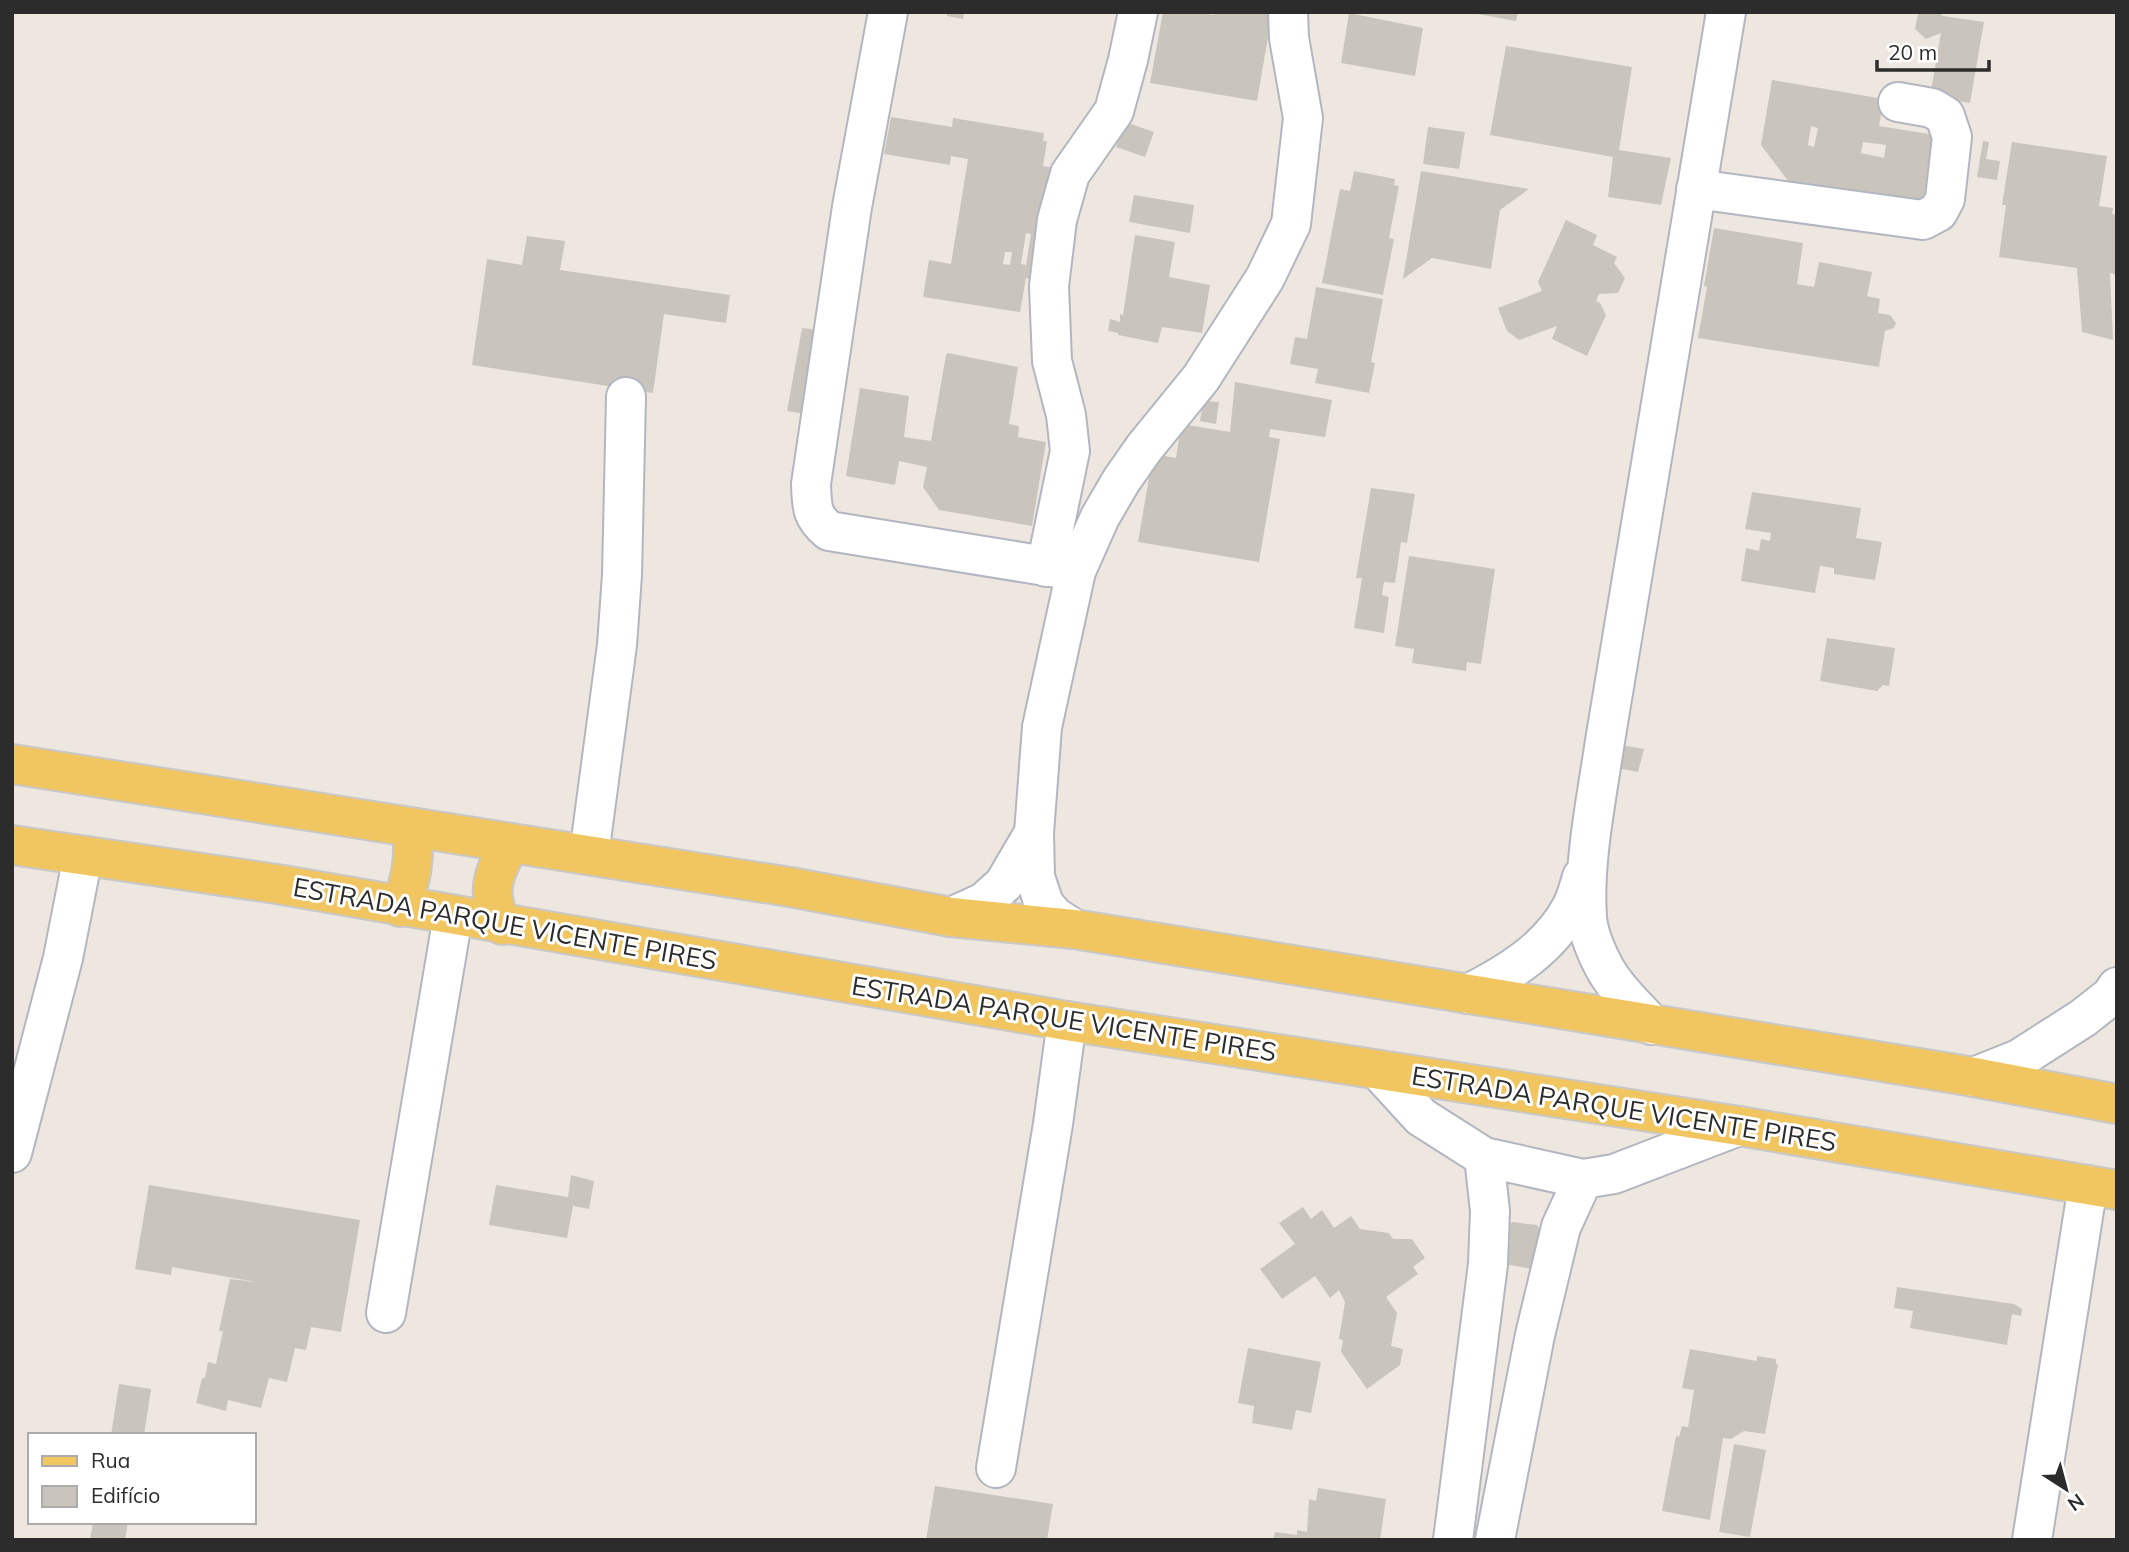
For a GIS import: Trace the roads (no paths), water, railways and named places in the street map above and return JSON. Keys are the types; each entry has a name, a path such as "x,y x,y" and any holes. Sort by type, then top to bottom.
{"main road":[{"path":"12,764 776,885 951,917 1074,929 1974,1077 2117,1104"},
{"path":"400,907 412,873 415,851 412,828"},
{"path":"502,925 494,910 493,874 510,844"},
{"name":"ESTRADA PARQUE VICENTE PIRES","path":"12,845 277,884 1067,1021 1739,1126 2103,1187"}],"street":[{"path":"888,12 850,220 811,484 812,508 817,520 829,531 1061,569"},
{"path":"1074,929 1054,916 1044,904 1035,877 1034,833 1042,727 1061,569 1070,451 1066,415 1052,361 1049,286 1058,220 1070,174 1114,111 1138,12"},
{"path":"1061,569 1100,517 1143,448 1201,378 1265,278 1291,224 1303,118 1289,38 1288,12"},
{"path":"1652,1025 1602,965 1591,936 1587,918 1589,858 1605,741 1726,12"},
{"path":"1696,189 1923,220 1938,212 1945,199 1952,137 1945,116 1932,108 1898,102"},
{"path":"589,855 617,645 622,575 626,397"},
{"path":"951,917 984,902 1004,884 1034,833"},
{"path":"12,1153 63,958 83,856"},
{"path":"1468,994 1505,976 1546,942 1572,908 1589,858"},
{"path":"386,1313 453,916"},
{"path":"1974,1077 2018,1059 2051,1039 2111,996 2117,987"},
{"path":"996,1468 1053,1124 1067,1021"},
{"path":"1378,1070 1421,1117 1484,1157 1583,1179 1614,1174 1739,1126"},
{"path":"1484,1157 1490,1211 1488,1264 1455,1527 1497,1530 1535,1335 1562,1227 1583,1179"},
{"path":"2032,1540 2103,1187"},
{"path":"1479,1330 1535,1335"}]}
